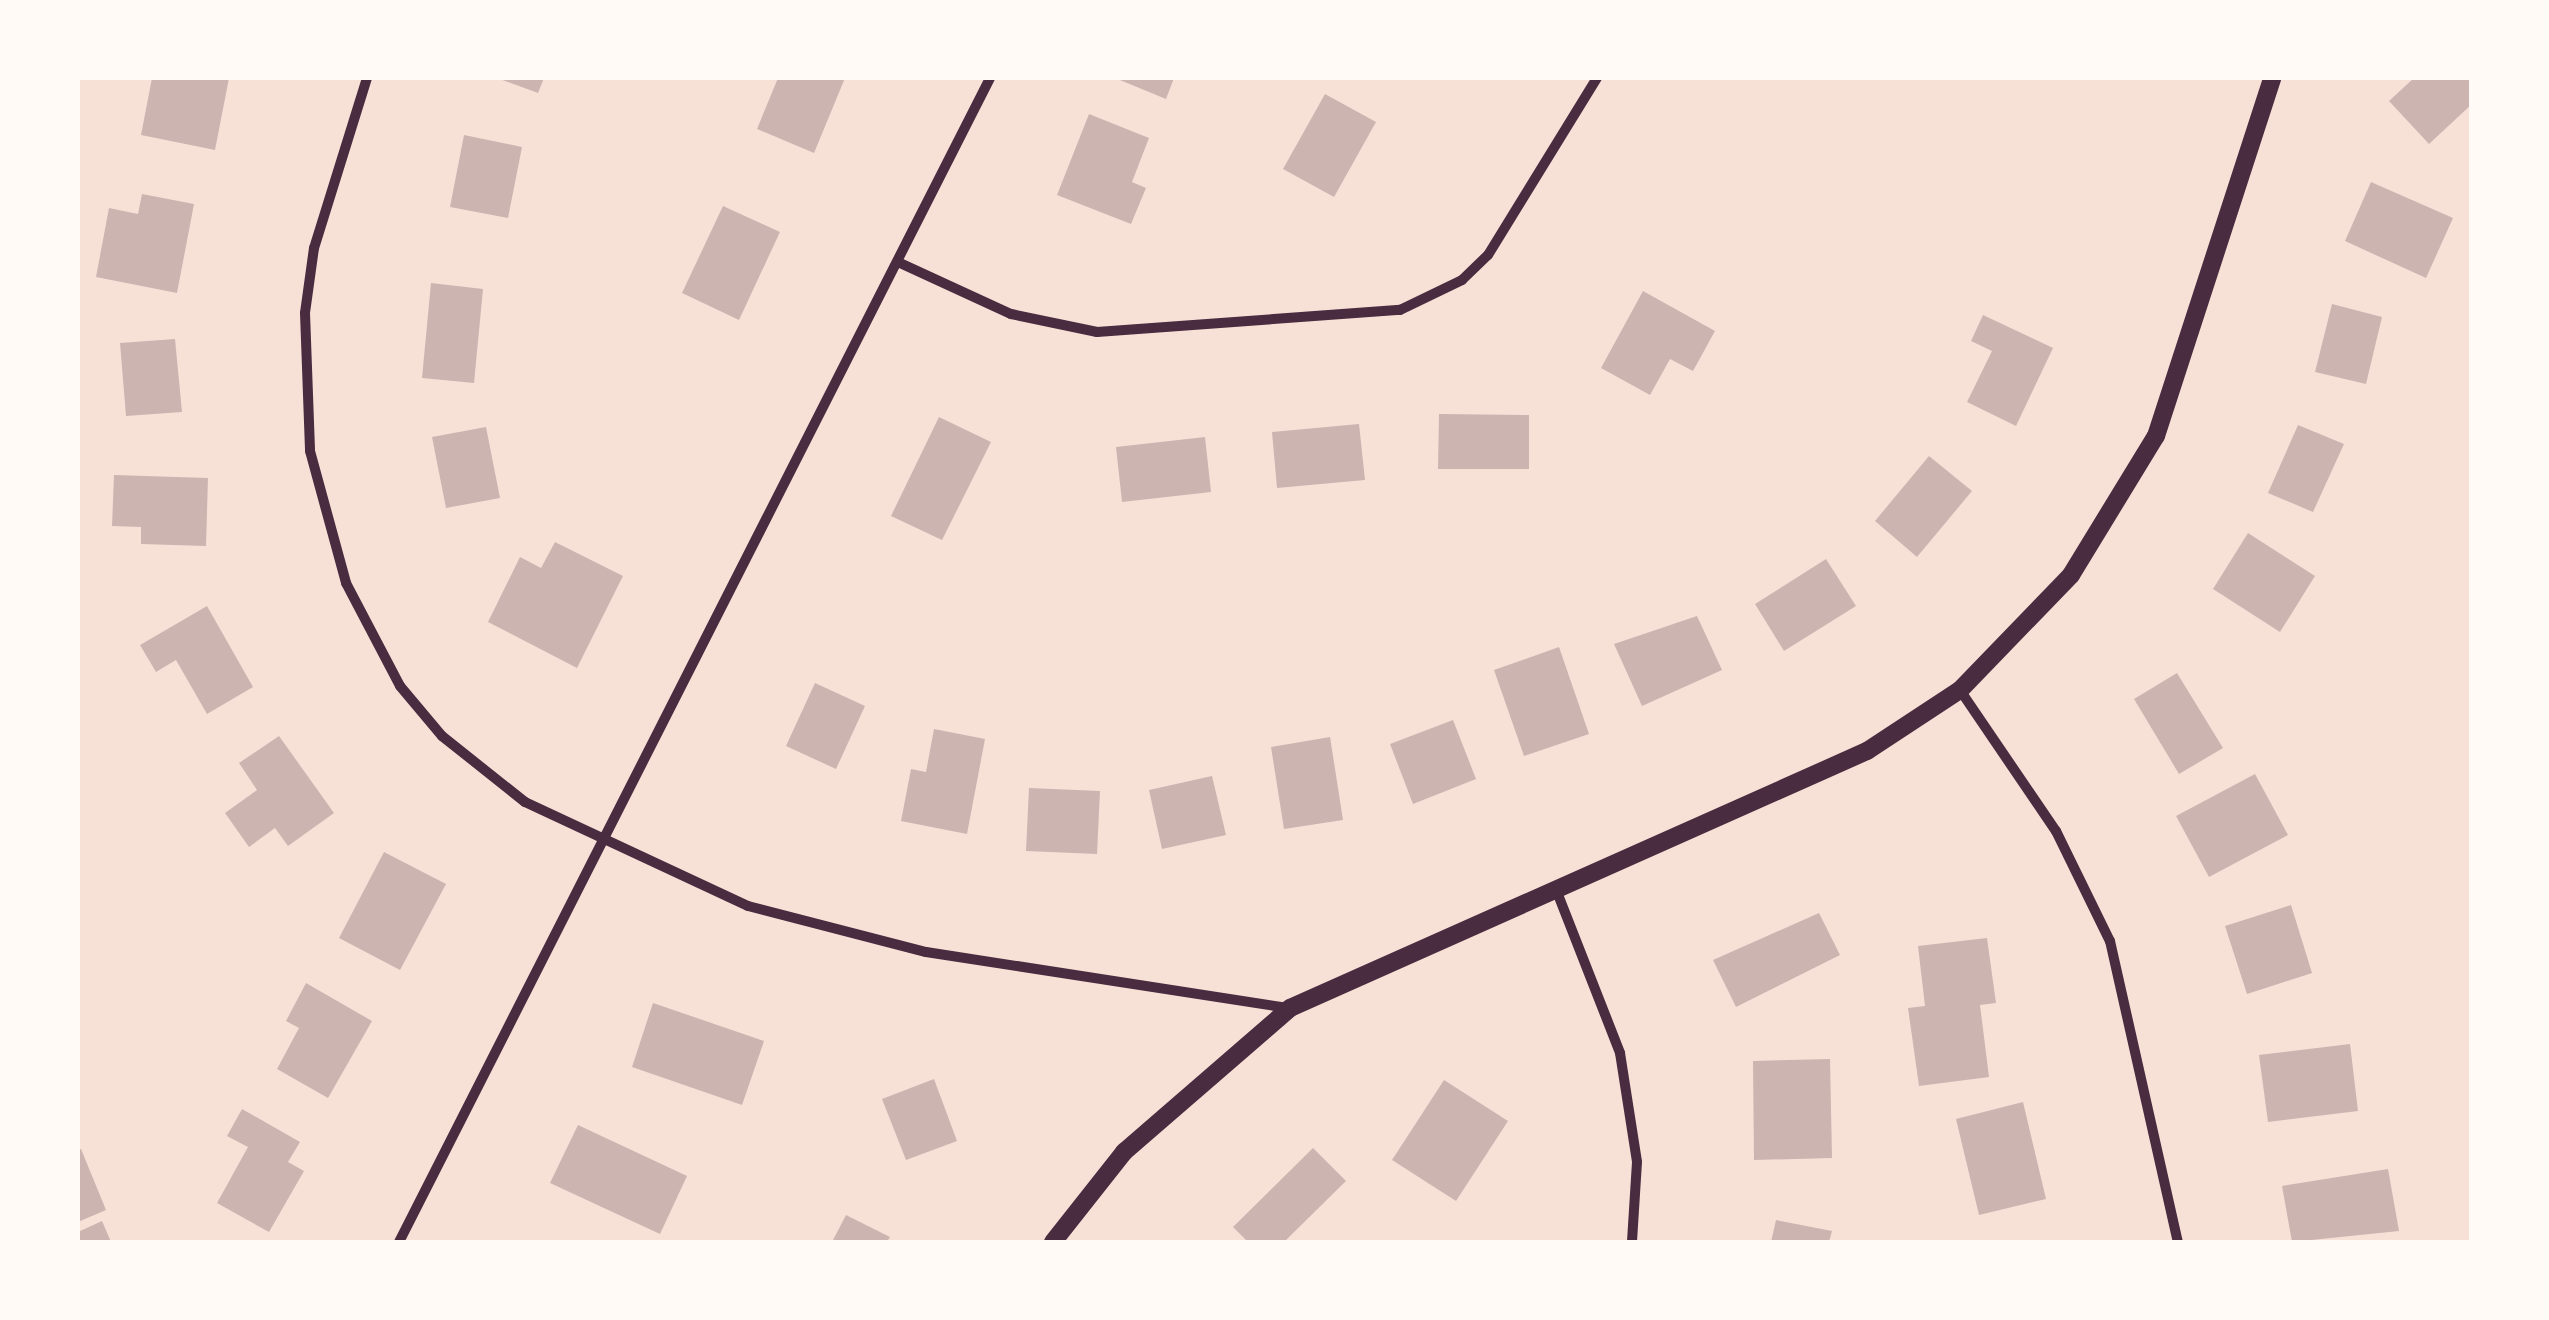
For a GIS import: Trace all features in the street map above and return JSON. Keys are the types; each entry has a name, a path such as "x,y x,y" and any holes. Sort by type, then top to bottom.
{"street":[{"path":"367,78 314,248 305,313 310,451 332,542 377,649 442,736 525,802 686,882 831,932 1290,1008"},
{"path":"399,1242 607,842 990,78"},
{"path":"900,263 1070,329 1400,310 1462,280 1488,255 1597,78"},
{"path":"1053,1242 1124,1152 1290,1008 1867,751 1960,690 2071,575 2156,436 2272,78"},
{"path":"1960,690 2056,832 2110,941 2178,1242"},
{"path":"1556,892 1620,1053 1637,1162 1632,1242"}],"building":[{"path":"152,78 229,78 215,150 141,135"},
{"path":"497,78 544,78 538,93"},
{"path":"778,78 845,78 814,153 757,129"},
{"path":"1115,78 1174,78 1166,99"},
{"path":"2414,78 2472,78 2472,104 2429,144 2389,101"},
{"path":"1325,94 1376,122 1334,197 1283,169"},
{"path":"1089,114 1149,138 1132,182 1146,188 1131,224 1057,195"},
{"path":"464,135 522,147 508,218 450,207"},
{"path":"2371,182 2453,218 2426,278 2345,241"},
{"path":"142,194 194,204 177,293 96,277 109,208 138,214"},
{"path":"723,206 780,232 739,320 682,293"},
{"path":"431,283 483,289 474,383 422,378"},
{"path":"1643,291 1715,331 1693,371 1670,359 1650,395 1601,368"},
{"path":"2332,304 2382,317 2366,384 2315,372"},
{"path":"1983,315 2053,348 2016,426 1967,402 1992,351 1971,341"},
{"path":"175,339 182,412 126,416 120,343"},
{"path":"1439,414 1529,415 1529,469 1438,469"},
{"path":"939,417 991,442 942,540 891,516"},
{"path":"1359,424 1365,480 1277,488 1272,432"},
{"path":"2298,425 2344,444 2313,512 2268,493"},
{"path":"486,427 500,498 446,508 432,437"},
{"path":"1205,437 1211,492 1122,502 1116,447"},
{"path":"1929,456 1972,491 1917,557 1875,521"},
{"path":"114,475 208,478 206,546 141,544 141,527 112,526"},
{"path":"2248,533 2315,576 2280,632 2213,589"},
{"path":"555,542 623,576 577,668 488,622 520,557 541,568"},
{"path":"1826,559 1856,606 1784,651 1755,604"},
{"path":"207,606 253,687 207,714 176,660 156,672 140,645"},
{"path":"1697,616 1722,670 1642,706 1614,644"},
{"path":"1559,647 1589,734 1524,756 1494,670"},
{"path":"2177,673 2223,748 2179,774 2134,699"},
{"path":"815,683 865,706 836,769 786,746"},
{"path":"1453,720 1476,779 1413,804 1390,744"},
{"path":"934,729 985,739 967,834 901,821 911,769 926,772"},
{"path":"279,736 334,813 288,846 275,828 249,847 225,813 257,790 239,763"},
{"path":"1330,737 1343,820 1284,829 1271,747"},
{"path":"2255,774 2288,835 2209,877 2176,816"},
{"path":"1212,776 1226,835 1162,849 1149,790"},
{"path":"1029,788 1100,791 1097,854 1026,851"},
{"path":"384,852 446,884 400,970 339,938"},
{"path":"2291,905 2312,973 2247,994 2225,926"},
{"path":"1819,913 1840,955 1736,1007 1713,960"},
{"path":"1987,938 1996,1003 1980,1005 1989,1077 1919,1086 1908,1008 1925,1006 1918,946"},
{"path":"306,983 372,1021 328,1098 277,1069 299,1028 286,1021"},
{"path":"653,1003 764,1041 742,1105 632,1067"},
{"path":"2350,1044 2358,1111 2268,1122 2259,1055"},
{"path":"1830,1059 1832,1158 1754,1160 1753,1061"},
{"path":"934,1079 957,1141 906,1160 882,1099"},
{"path":"1444,1080 1508,1121 1456,1201 1392,1160"},
{"path":"2023,1102 2046,1199 1979,1215 1956,1119"},
{"path":"242,1109 300,1142 288,1162 304,1171 269,1232 217,1203 248,1147 227,1136"},
{"path":"578,1125 687,1176 660,1234 550,1183"},
{"path":"1313,1148 1346,1181 1284,1242 1248,1242 1233,1227"},
{"path":"81,1149 106,1210 78,1222 78,1150"},
{"path":"2388,1169 2399,1231 2292,1242 2282,1186"},
{"path":"846,1215 890,1237 887,1242 832,1242"},
{"path":"1776,1220 1832,1231 1829,1242 1771,1242"},
{"path":"102,1221 111,1242 78,1242 78,1232"}]}
